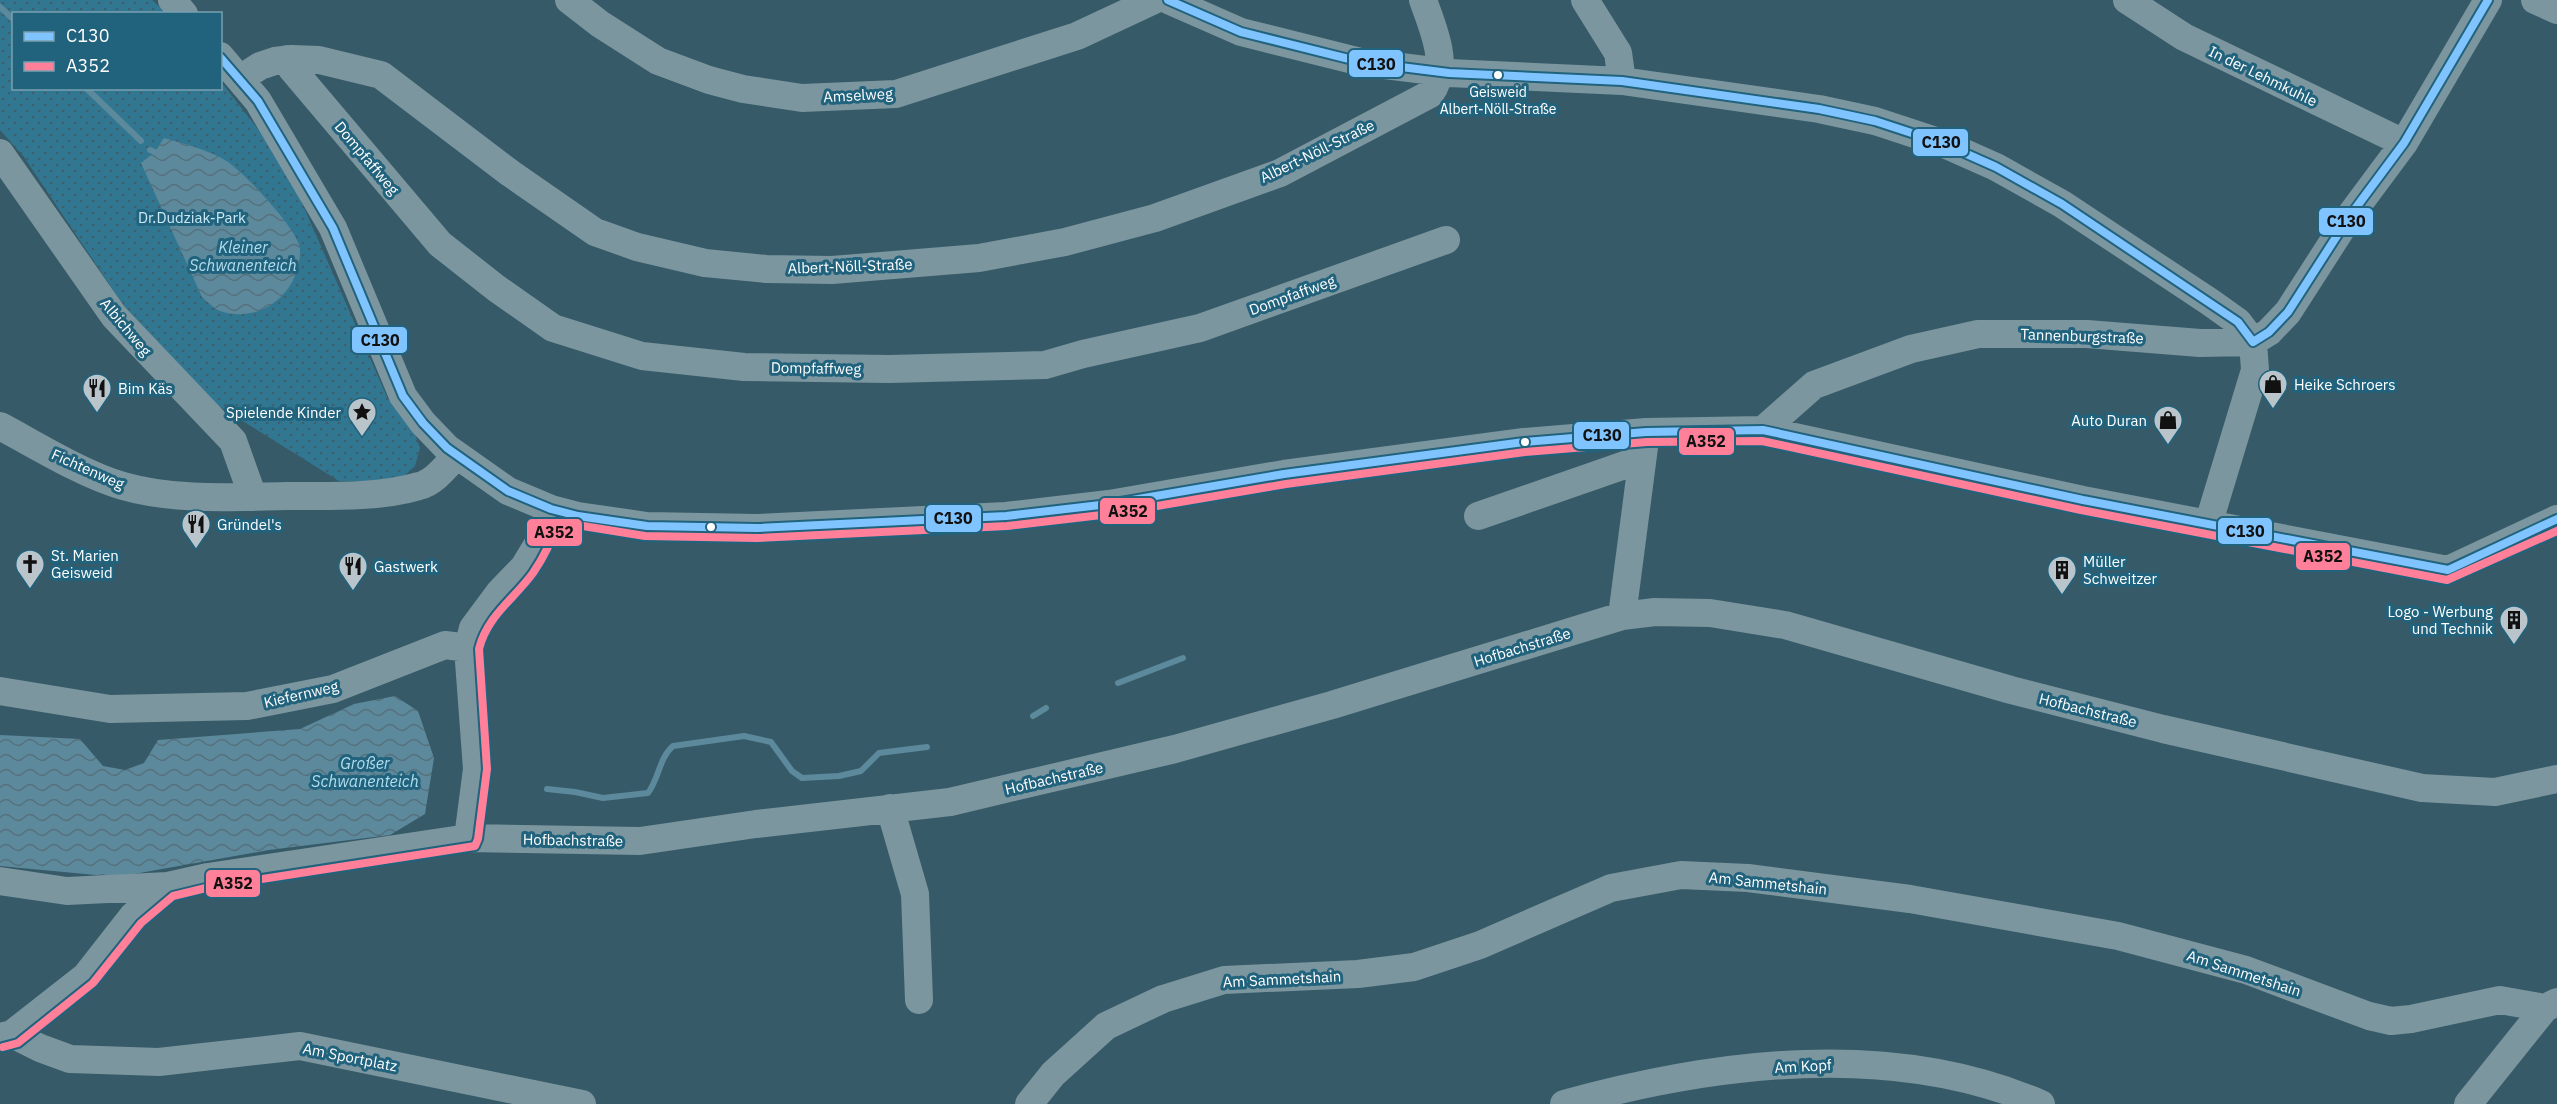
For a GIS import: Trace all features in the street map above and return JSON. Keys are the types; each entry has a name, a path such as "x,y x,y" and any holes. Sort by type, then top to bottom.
{"street":[{"path":"172,0 182,12"},
{"name":"Amselweg","path":"569,0 600,24 658,61 709,81 802,98 896,94 1077,36 1154,0"},
{"path":"1168,0 1241,32 1362,62 1440,72 1622,81 1819,109 1875,121 1942,143 1996,167 2062,204 2210,302 2238,322 2253,342 2255,370 2208,525"},
{"path":"1424,0 1439,49 1440,72"},
{"path":"1585,0 1618,53 1622,81"},
{"name":"In der Lehmkuhle","path":"2127,0 2184,37 2404,143"},
{"path":"2253,342 2269,332 2288,312 2349,217 2404,143 2488,0"},
{"path":"2535,0 2557,10"},
{"path":"222,58 258,101 333,228 403,396 447,448 508,491 551,509 578,516 647,526 757,528 1006,516 1109,504 1284,474 1501,445 1644,446 1763,430 2071,498 2448,570 2557,519"},
{"name":"Albert-Nöll-Straße","path":"240,79 260,66 287,59 319,60 381,75 510,173 595,232 637,247 705,263 832,270 979,258 1065,242 1155,218 1280,173 1430,94 1437,84 1440,72"},
{"name":"Dompfaffweg","path":"287,59 292,69 440,243 496,288 553,328 642,356 744,367 889,369 1045,365 1083,354 1200,328 1446,240"},
{"name":"Albichweg","path":"0,153 114,316 233,441 253,497"},
{"name":"Tannenburgstraße","path":"1763,430 1815,385 1911,349 1978,334 2087,334 2200,343 2253,342"},
{"name":"Fichtenweg","path":"0,426 64,460 120,485 152,493 253,497 387,492 420,486 432,480 457,455"},
{"path":"1478,516 1644,446"},
{"path":"1622,616 1644,446"},
{"path":"468,838 477,769 468,648 473,628 499,593 524,567 541,539 551,509"},
{"name":"Hofbachstraße","path":"0,881 68,891 168,886 468,838 640,841 950,802 1176,748 1332,705 1622,616 1654,612 1710,613 1785,625 2022,693 2163,729 2422,788 2495,792 2557,779"},
{"name":"Kiefernweg","path":"2,692 110,709 247,706 333,689 445,645 468,648"},
{"path":"890,808 915,894 919,1000"},
{"name":"Am Sammetshain","path":"1029,1104 1053,1074 1106,1026 1163,999 1224,980 1358,974 1414,967 1480,945 1611,888 1681,875 1748,878 1911,899 2118,936 2246,970 2369,1016 2391,1021 2411,1019 2500,999 2551,1005"},
{"name":"Hofbachstraße","path":"6,1035 86,976 133,916 168,886"},
{"path":"2468,1104 2551,1005"},
{"name":"Am Sportplatz","path":"6,1035 70,1059 159,1062 300,1046 582,1104"},
{"name":"Am Kopf","path":"1564,1104 1607,1092 1747,1068 1866,1063 1943,1073 1990,1085 2041,1104"}],"green space":[{"name":"Dr.Dudziak-Park","path":"0,0 152,0 165,12 12,12 12,90 222,90 222,83 284,162 387,397 414,431 420,448 415,466 405,475 391,481 339,481 203,396 146,339 24,157 0,130"}],"water":[{"name":"Kleiner Schwanenteich","path":"164,138 205,151 228,162 258,190 291,229 300,249 299,265 286,291 264,309 235,314 217,310 202,297 141,163 155,152"},
{"name":"Großer Schwanenteich","path":"395,696 418,711 434,758 425,814 390,835 269,850 117,877 0,866 0,735 80,739 103,766 125,770 144,763 158,740 300,729 354,704"}],"waterway":[{"path":"0,7 12,18"},
{"path":"88,90 141,141"},
{"path":"150,150 155,152"},
{"path":"1118,683 1183,658"},
{"path":"1033,716 1046,708"},
{"path":"547,789 603,798 648,793 665,756 673,746 744,736 771,742 792,771 802,778 839,776 861,771 879,753 927,747"}],"transit line":[{"name":"C130","path":"1168,0 1241,32 1361,62 1449,73 1622,81 1819,109 1875,121 1942,143 1996,167 2062,204 2238,322 2253,342 2269,332 2288,312 2349,217 2404,143 2488,0"},
{"name":"C130","path":"222,59 258,101 333,228 403,396 423,423 447,448 508,491 551,509 578,516 647,526 757,528 1006,516 1109,504 1284,474 1524,442 1646,432 1763,430 2083,500 2448,570 2557,519"},
{"name":"A352","path":"3,1047 18,1043 93,983 141,923 173,896 210,887 475,846 478,839 487,769 479,649 495,617 537,567 558,522 645,536 757,538 1007,526 1110,514 1286,484 1525,452 1647,442 1762,441 2081,510 2447,580 2557,531"}],"place":[{"name":"Geisweid Albert-Nöll-Straße","path":"1498,75"},
{"name":"Heike Schroers","path":"2273,410"},
{"name":"Bim Käs","path":"97,414"},
{"name":"Spielende Kinder","path":"362,438"},
{"name":"Auto Duran","path":"2168,446"},
{"name":"Gründel's","path":"196,550"},
{"name":"St. Marien Geisweid","path":"30,590"},
{"name":"Gastwerk","path":"353,592"},
{"name":"Müller Schweitzer","path":"2062,596"},
{"name":"Logo - Werbung und Technik","path":"2514,646"}]}
